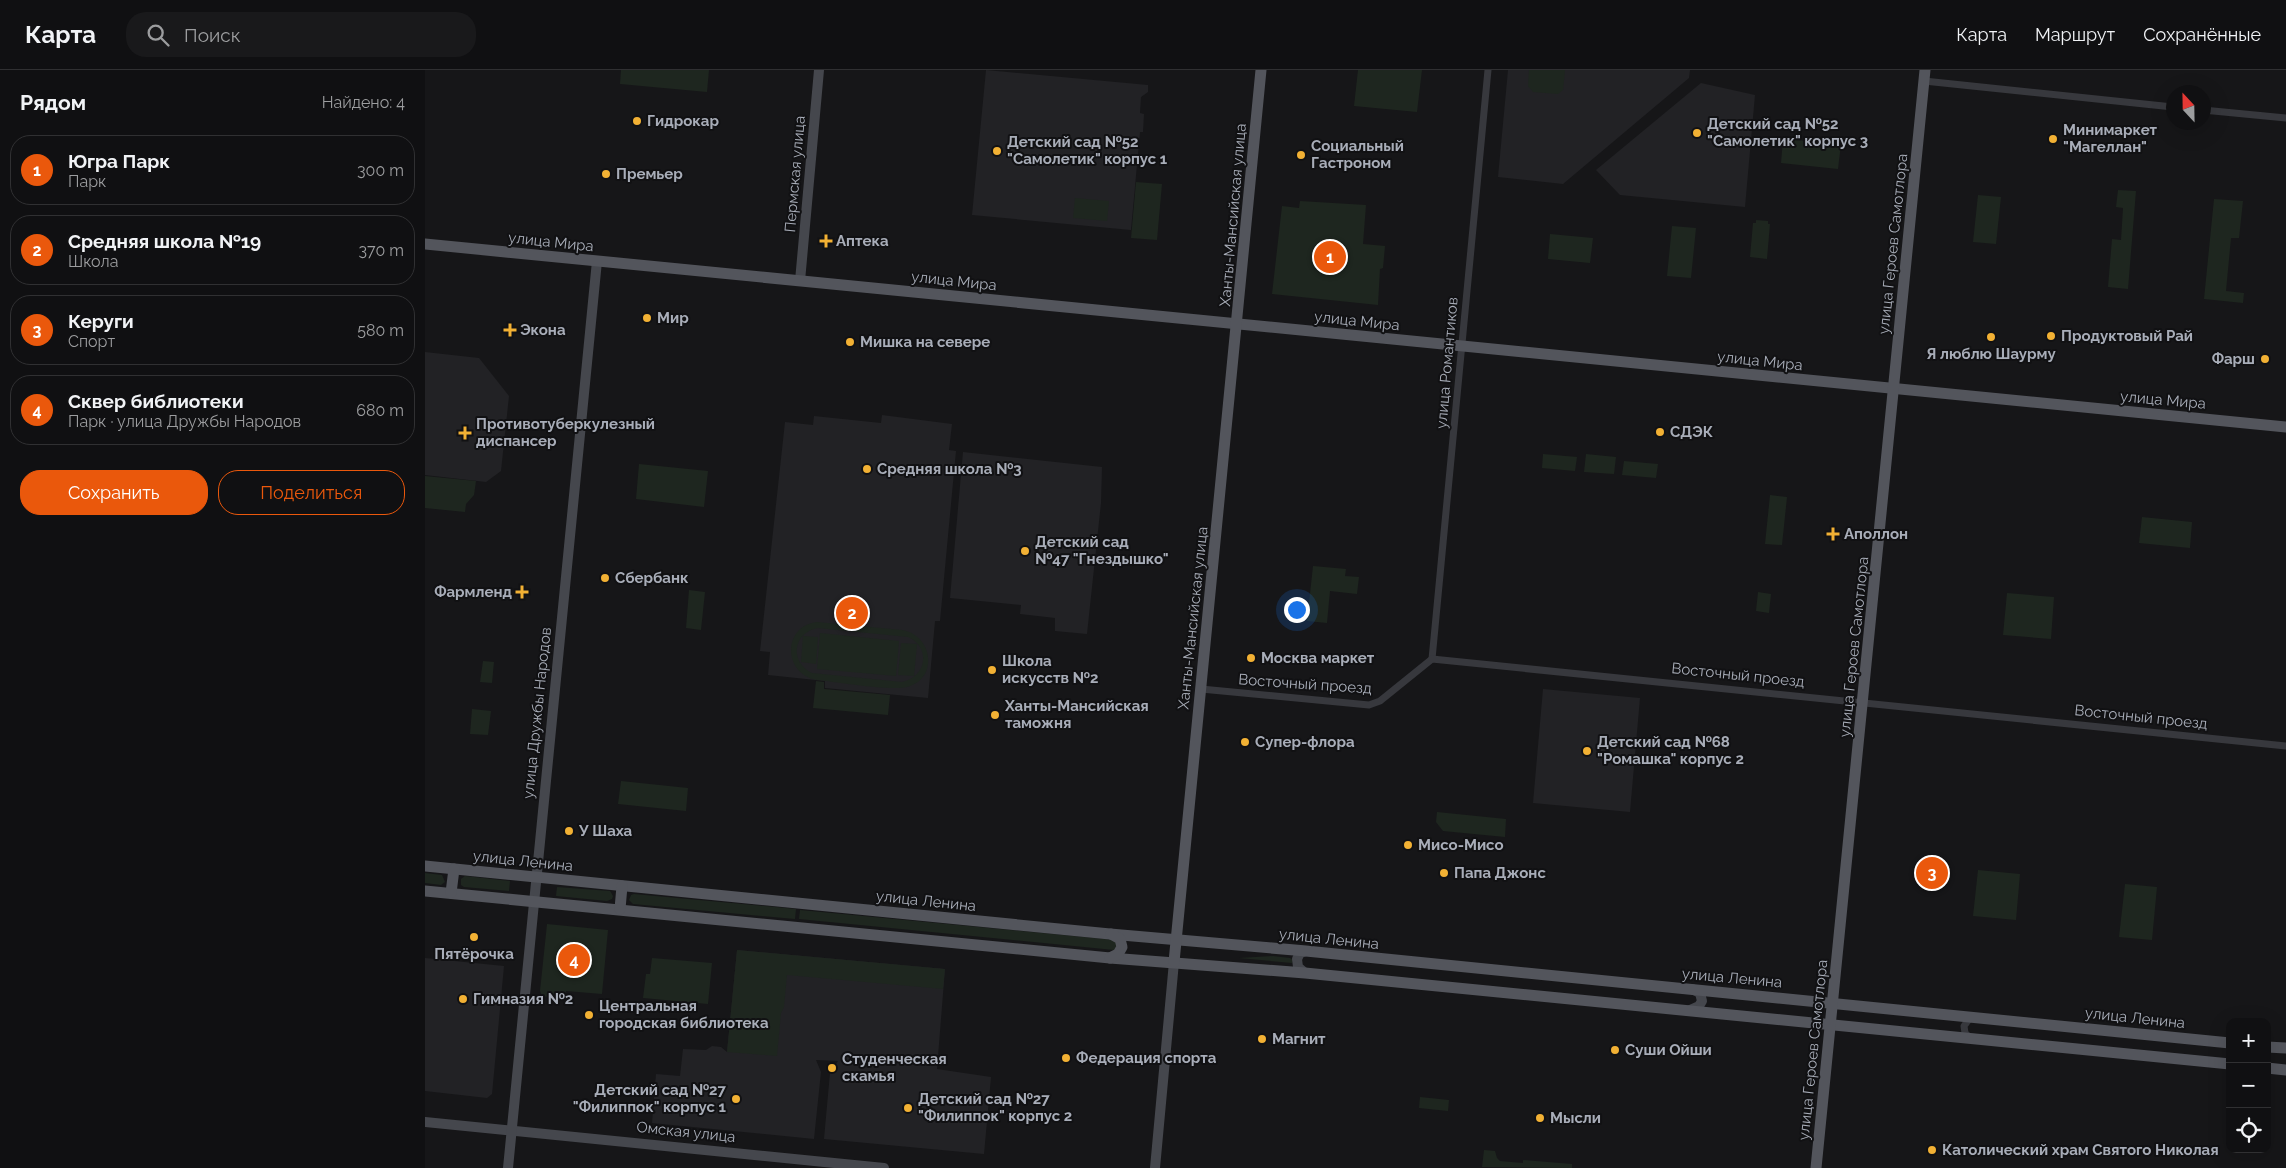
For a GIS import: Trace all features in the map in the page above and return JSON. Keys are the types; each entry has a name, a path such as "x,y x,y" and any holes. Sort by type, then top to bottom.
{"main road":[{"name":"Ханты-Мансийская улица","path":"1174,962 1238,323 1261,70"},
{"name":"улица Героев Самотлора","path":"1816,1168 1925,76"},
{"name":"улица Мира","path":"425,244 2286,427"},
{"name":"улица Ленина","path":"425,866 1110,934 1833,1002 2226,1043"},
{"path":"451,893 453,869"},
{"path":"620,909 622,886"},
{"path":"425,891 1109,958 1305,973 2226,1064"},
{"path":"1109,958 1118,954 1122,947 1120,939 1110,934"},
{"path":"2271,1047 2286,1048"},
{"path":"2271,1068 2286,1070"}],"street":[{"name":"Пермская улица","path":"800,281 819,70"},
{"name":"улица Романтиков","path":"1432,659 1488,70"},
{"path":"1925,76 2166,106"},
{"path":"2211,111 2286,118"},
{"name":"улица Дружбы Народов","path":"508,1168 597,261"},
{"name":"Восточный проезд","path":"1201,689 1369,705 1380,702 1432,659 2286,746"},
{"path":"1305,973 1299,967 1297,959 1301,953 1306,951"},
{"name":"Ханты-Мансийская улица","path":"1155,1168 1174,962"},
{"path":"1690,1010 1699,1006 1702,1001 1699,993 1692,989"},
{"path":"1970,1038 1965,1033 1963,1026 1966,1020 1973,1016"},
{"name":"Омская улица","path":"425,1122 884,1168"}],"shaded area":[{"path":"621,70 709,70 707,92 620,84"},
{"path":"986,70 1148,85 1148,92 1141,97 1140,113 1144,114 1143,132 1140,132 1131,230 972,215"},
{"path":"1358,70 1422,70 1417,112 1354,106"},
{"path":"1508,70 1690,70 1689,78 1563,184 1498,177"},
{"path":"1529,70 1565,70 1563,90 1558,94 1533,92 1528,86"},
{"name":"Детский сад №52 \"Самолетик\" корпус 3","path":"1701,83 1755,95 1745,207 1620,195 1596,170"},
{"path":"1783,139 1841,144 1838,169 1781,163"},
{"path":"1136,182 1162,184 1157,240 1131,238"},
{"path":"2118,190 2136,191 2128,289 2108,287 2112,239 2121,240 2123,208 2116,207"},
{"path":"1978,195 2001,197 1996,244 1973,242"},
{"path":"1075,198 1109,201 1107,221 1073,218"},
{"path":"2214,199 2243,201 2239,238 2231,238 2226,291 2244,293 2243,303 2204,299"},
{"path":"1300,201 1366,205 1363,244 1385,246 1383,268 1380,269 1378,305 1272,294 1282,206 1299,208"},
{"path":"1756,220 1768,221 1768,224 1770,224 1767,259 1750,257 1753,223 1756,223"},
{"path":"1672,226 1696,228 1691,278 1667,276"},
{"path":"1550,234 1593,238 1590,263 1548,259"},
{"name":"Противотуберкулезный диспансер","path":"425,352 479,358 509,396 501,471 486,482 425,475"},
{"path":"882,415 952,424 949,450 956,451 940,621 935,621 928,698 825,688 825,681 768,675 770,652 760,651 785,422 813,425 814,416 881,423"},
{"name":"Детский сад №47 \"Гнездышко\"","path":"963,452 1102,467 1101,503 1087,634 1055,631 1055,618 1020,614 1021,605 950,598"},
{"path":"1543,454 1577,457 1575,471 1542,468"},
{"path":"1586,454 1616,457 1614,474 1584,472"},
{"path":"1624,461 1658,464 1656,478 1622,475"},
{"path":"639,464 708,471 704,507 636,499"},
{"path":"425,476 476,481 474,495 466,504 465,512 425,508"},
{"path":"1770,495 1787,497 1782,545 1765,544"},
{"path":"2142,517 2192,522 2190,548 2139,543"},
{"path":"1313,566 1346,569 1345,576 1359,577 1357,594 1330,591 1327,623 1307,621"},
{"path":"689,590 705,592 701,630 686,628"},
{"path":"1758,592 1771,594 1769,613 1756,611"},
{"path":"2007,593 2054,597 2051,639 2003,635"},
{"path":"817,622 902,630 920,640 926,648 928,667 924,675 917,682 907,687 899,688 817,680 806,676 798,669 793,660 791,650 797,632 806,625","holes":["818,628 908,637 920,648 923,654 923,661 917,674 902,682 812,673 805,668 797,655 799,641 803,635"]},
{"path":"820,633 899,641 896,676 817,669"},
{"path":"803,636 818,637 816,664 801,662"},
{"path":"901,643 917,644 914,676 898,675"},
{"path":"483,661 494,662 492,683 480,682"},
{"path":"816,681 824,682 824,689 890,695 888,715 813,708"},
{"name":"Детский сад №68 \"Ромашка\" корпус 2","path":"1543,689 1640,698 1630,812 1533,803"},
{"path":"472,709 491,711 488,735 470,734"},
{"path":"621,781 688,788 686,811 618,804"},
{"path":"1437,812 1506,819 1505,837 1443,831 1436,822"},
{"path":"1978,870 2020,874 2016,920 1973,916"},
{"path":"425,873 442,875 445,882 441,885 425,883"},
{"path":"465,876 510,881 509,891 464,887 461,885 461,879"},
{"path":"2125,884 2157,887 2152,940 2119,937"},
{"path":"557,887 610,891 613,896 612,899 607,901 556,896"},
{"path":"631,895 796,909 795,919 633,904 629,900"},
{"path":"800,910 1115,940 1117,945 1114,950 799,919"},
{"path":"547,924 608,930 602,994 566,991 565,1000 542,996 540,991"},
{"path":"737,950 945,969 937,1069 991,1077 984,1154 824,1139 830,1073 838,1061 816,1060 821,1072 814,1139 652,1123 656,1074 680,1076 683,1049 706,1050 712,1046 721,1047 727,1052"},
{"path":"737,950 945,969 943,989 787,975 777,1056 727,1052"},
{"path":"1273,956 1293,960 1292,963 1239,958"},
{"name":"Гимназия №2","path":"425,958 504,966 492,1094 487,1098 425,1091"},
{"path":"652,958 712,963 708,1004 643,998 646,974 650,974"},
{"path":"1420,1097 1449,1100 1448,1111 1419,1108"},
{"path":"1484,1150 1495,1151 1500,1161 1523,1163 1523,1160 1572,1164 1572,1168 1482,1167"}],"place":[{"name":"Гидрокар","path":"637,121"},
{"name":"Детский сад №52 \"Самолетик\" корпус 3","path":"1697,133"},
{"name":"Минимаркет \"Магеллан\"","path":"2053,139"},
{"name":"Детский сад №52 \"Самолетик\" корпус 1","path":"997,151"},
{"name":"Социальный Гастроном","path":"1301,155"},
{"name":"Премьер","path":"606,174"},
{"name":"Аптека","path":"826,241"},
{"name":"Югра Парк","path":"1330,257"},
{"name":"Мир","path":"647,318"},
{"name":"Экона","path":"510,330"},
{"name":"Продуктовый Рай","path":"2051,336"},
{"name":"Я люблю Шаурму","path":"1991,337"},
{"name":"Мишка на севере","path":"850,342"},
{"name":"Фарш","path":"2265,359"},
{"name":"СДЭК","path":"1660,432"},
{"name":"Противотуберкулезный диспансер","path":"465,433"},
{"name":"Средняя школа №3","path":"867,469"},
{"name":"Аполлон","path":"1833,534"},
{"name":"Детский сад №47 \"Гнездышко\"","path":"1025,551"},
{"name":"Сбербанк","path":"605,578"},
{"name":"Фармленд","path":"522,592"},
{"name":"Средняя школа №19","path":"852,613"},
{"name":"Москва маркет","path":"1251,658"},
{"name":"Школа искусств №2","path":"992,670"},
{"name":"Ханты-Мансийская таможня","path":"995,715"},
{"name":"Супер-флора","path":"1245,742"},
{"name":"Детский сад №68 \"Ромашка\" корпус 2","path":"1587,751"},
{"name":"У Шаха","path":"569,831"},
{"name":"Мисо-Мисо","path":"1408,845"},
{"name":"Папа Джонс","path":"1444,873"},
{"name":"Керуги","path":"1932,873"},
{"name":"Пятёрочка","path":"474,937"},
{"name":"Сквер библиотеки","path":"574,960"},
{"name":"Гимназия №2","path":"463,999"},
{"name":"Центральная городская библиотека","path":"589,1015"},
{"name":"Магнит","path":"1262,1039"},
{"name":"Суши Ойши","path":"1615,1050"},
{"name":"Федерация спорта","path":"1066,1058"},
{"name":"Студенческая скамья","path":"832,1068"},
{"name":"Детский сад №27 \"Филиппок\" корпус 1","path":"736,1099"},
{"name":"Детский сад №27 \"Филиппок\" корпус 2","path":"908,1108"},
{"name":"Мысли","path":"1540,1118"},
{"name":"Католический храм Святого Николая","path":"1932,1150"}]}
